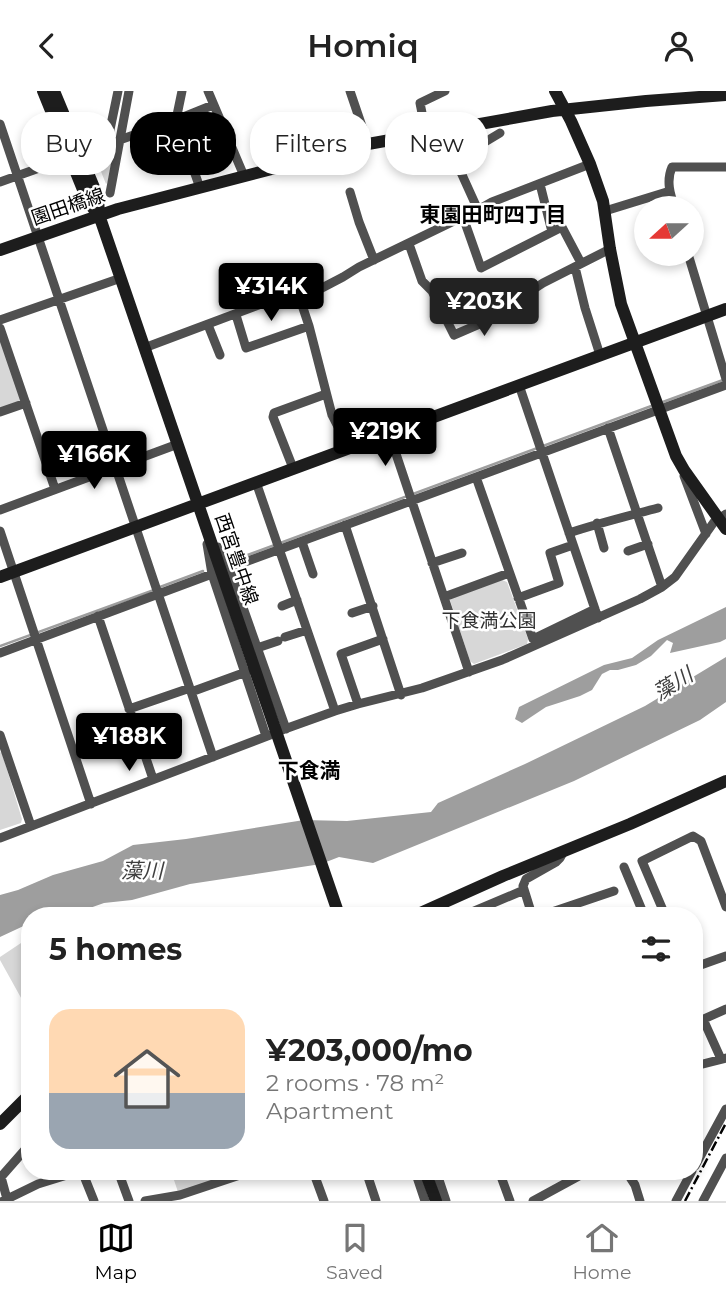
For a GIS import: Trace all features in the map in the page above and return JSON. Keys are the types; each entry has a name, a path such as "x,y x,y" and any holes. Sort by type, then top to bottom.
{"street":[{"name":"西宮豊中線","path":"43,91 54,112"},
{"path":"114,112 118,91"},
{"path":"110,193 129,91"},
{"path":"178,112 182,91"},
{"path":"208,91 244,176"},
{"path":"351,91 358,112"},
{"path":"423,112 420,103 445,91"},
{"path":"555,91 590,165 603,201 618,292 706,534"},
{"name":"西宮豊中線","path":"58,94 63,112"},
{"name":"園田橋線","path":"488,122 565,109 726,95"},
{"path":"196,112 214,105"},
{"path":"0,124 213,757"},
{"path":"488,140 500,133"},
{"path":"116,141 130,136"},
{"path":"144,348 280,297 320,289 492,202 590,165"},
{"path":"671,196 669,175 672,167 726,167"},
{"name":"園田橋線","path":"0,250 99,215 250,174"},
{"path":"0,182 21,175"},
{"name":"西宮豊中線","path":"81,175 88,202 99,215 204,521 251,673 275,731 336,907"},
{"path":"195,175 200,188"},
{"path":"462,175 478,210"},
{"path":"540,184 552,232"},
{"path":"605,211 670,191"},
{"path":"350,193 374,260"},
{"path":"463,217 481,268 562,227 578,265 585,308 600,355"},
{"path":"409,244 422,281 432,291 454,335 512,310 526,293 543,282 610,249"},
{"path":"692,266 726,377"},
{"path":"0,320 121,278"},
{"path":"298,293 332,415 349,448"},
{"path":"0,577 726,309"},
{"path":"236,314 246,348 309,326"},
{"path":"208,325 220,355"},
{"path":"0,328 55,489"},
{"path":"519,385 597,613"},
{"path":"229,568 278,546 302,542 410,497 476,477 541,449 726,385"},
{"path":"293,468 273,417 274,413 326,394"},
{"path":"0,412 26,403"},
{"path":"608,428 662,587"},
{"path":"389,433 469,672"},
{"path":"0,510 178,444"},
{"path":"476,477 533,639 640,599 662,587 675,577 706,534 724,520 676,456"},
{"path":"256,482 335,711"},
{"path":"569,533 658,508"},
{"path":"204,521 229,568 257,648 275,731"},
{"path":"129,709 251,673 212,574 204,521"},
{"path":"597,523 604,548"},
{"path":"345,525 401,695"},
{"path":"0,531 91,804"},
{"path":"302,542 313,574"},
{"path":"628,551 648,544"},
{"path":"518,598 559,583 550,553 573,545"},
{"path":"432,563 462,552"},
{"path":"444,597 509,573"},
{"path":"0,653 35,635 98,617 158,590 212,574"},
{"path":"282,606 297,600"},
{"path":"352,614 373,606"},
{"path":"0,838 275,731 358,704 401,695 469,672 534,647 597,613"},
{"path":"98,617 153,779"},
{"path":"257,648 307,630"},
{"path":"358,704 341,654 383,639"},
{"path":"0,735 30,826"},
{"path":"434,907 726,781"},
{"path":"662,907 642,862 693,836 701,841 726,907"},
{"path":"529,907 523,886 526,880 556,862 564,851"},
{"path":"624,867 641,907"},
{"path":"493,907 524,890"},
{"path":"567,907 614,891"},
{"path":"703,964 726,956"},
{"path":"703,1019 726,1009"},
{"path":"703,1027 724,1058 703,1064"},
{"path":"0,1123 21,1103"},
{"path":"703,1149 726,1109"},
{"path":"21,1154 1,1177 5,1200 51,1180"},
{"path":"703,1201 726,1158"},
{"path":"719,1170 726,1180"},
{"path":"85,1180 94,1201"},
{"path":"121,1180 129,1201"},
{"path":"145,1201 180,1195 225,1180"},
{"path":"310,1201 323,1199 316,1180"},
{"path":"369,1180 376,1201"},
{"path":"418,1180 425,1201"},
{"path":"428,1180 436,1201"},
{"path":"439,1180 446,1201"},
{"path":"502,1180 510,1201"},
{"path":"533,1201 572,1180"},
{"path":"632,1180 640,1201"},
{"path":"676,1201 686,1180"}],"green space":[{"path":"102,175 109,175 106,184"},
{"path":"0,339 20,401 0,408"},
{"name":"下食満公園","path":"502,580 507,582 528,639 527,644 474,664 470,661 450,600"},
{"path":"0,752 22,819 21,823 0,830"},
{"path":"21,943 21,998 0,960 0,957"},
{"path":"174,1180 213,1180 178,1192"}],"water":[{"name":"藻川","path":"726,607 726,639 670,653 673,643 667,640 651,656 636,665 602,674 592,690 546,707 522,723 515,719 519,707 604,665 632,658 658,640"},
{"name":"藻川","path":"726,657 726,702 700,720 574,781 373,863 339,857 321,864 190,884 132,900 93,907 21,907 21,927 0,937 0,895 53,875 103,861 133,845 304,820 347,821 431,812 438,803 645,706"}],"waterway":[{"path":"660,403 723,380"},
{"path":"234,560 654,405"},
{"path":"160,587 203,571"},
{"path":"0,646 154,590"}],"railway":[{"path":"703,1167 726,1123"},
{"path":"685,1201 696,1180"}],"district":[{"name":"東園田町四丁目","path":"493,215"},
{"name":"下食満","path":"309,771"}]}
